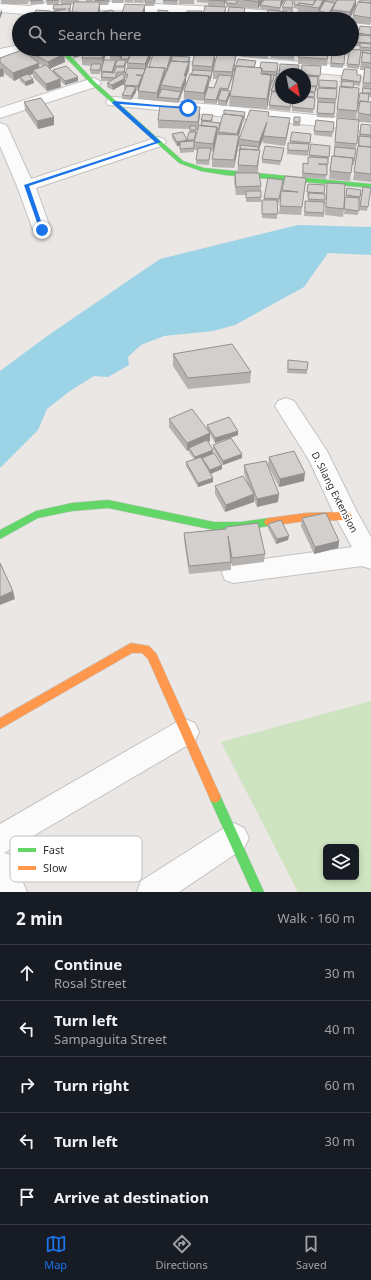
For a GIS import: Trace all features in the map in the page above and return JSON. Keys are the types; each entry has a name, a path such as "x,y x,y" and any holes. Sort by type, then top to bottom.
{"street":[{"path":"33,12 36,7 112,6 239,12"},
{"path":"0,8 18,12"},
{"path":"359,25 371,26"},
{"path":"67,56 94,84 181,162 203,170 371,186"},
{"path":"183,56 371,73"},
{"path":"0,113 94,84"},
{"path":"114,102 225,111 371,126"},
{"path":"0,128 26,186 42,230"},
{"path":"26,186 158,142"},
{"name":"D. Silang Extension","path":"286,406 319,457 347,516 370,557"},
{"path":"0,535 36,516 72,507 108,504 214,526 241,526 306,517 347,516"},
{"path":"234,573 370,557"},
{"path":"0,724 131,648 145,649 152,656 184,732 258,892"},
{"path":"0,840 184,732"},
{"path":"152,892 234,838"},
{"path":"0,866 12,892"}],"green space":[{"path":"371,701 371,892 298,892 221,742"}],"water":[{"path":"298,225 371,227 371,255 328,253 304,287 235,325 213,331 164,336 141,345 128,357 129,365 108,377 94,376 70,391 47,409 38,430 0,468 0,371 50,334 160,259"}],"building":[{"path":"145,0 155,0 154,2 145,2"},
{"path":"227,0 237,1 236,4 226,3"},
{"path":"244,0 259,0 258,2"},
{"path":"264,0 282,0 280,8 260,5"},
{"path":"286,0 292,0 293,8 282,7"},
{"path":"294,0 315,0 313,5 299,3 298,5 294,4"},
{"path":"316,0 323,0 319,8 298,5 299,3 313,5"},
{"path":"337,0 356,0 350,12 332,10"},
{"path":"360,0 371,0 371,3 359,2"},
{"path":"325,1 335,3 330,12 319,11"},
{"path":"74,2 100,2 98,12 72,12"},
{"path":"358,2 371,3 371,18 359,16 359,12 354,12"},
{"path":"71,4 70,9 68,9 70,12 52,12 66,9 53,9 54,5"},
{"path":"125,4 145,5 143,12 122,12"},
{"path":"205,6 226,7 225,12 204,12"},
{"path":"229,7 245,8 244,12 228,12"},
{"path":"36,10 51,12 35,12"},
{"path":"112,10 114,12 103,12"},
{"path":"158,10 168,11 168,12 158,12"},
{"path":"268,10 288,12 268,12"},
{"path":"187,11 202,11 202,12"},
{"path":"360,26 371,27 371,35 359,33"},
{"path":"359,35 371,36 371,43 359,42"},
{"path":"360,43 371,44 371,48 360,47"},
{"path":"359,50 361,50 359,65 347,64 349,56 359,56"},
{"path":"363,50 371,51 371,54 363,52 362,54"},
{"path":"363,52 371,54 371,63 361,62"},
{"path":"12,54 12,56 30,56 39,63 13,73 0,62 0,58"},
{"path":"37,56 60,56 48,62"},
{"path":"82,56 103,56 102,58 82,58"},
{"path":"122,56 129,56 128,59 121,59"},
{"path":"130,56 148,56 145,64 127,63"},
{"path":"152,56 171,56 166,71 165,68 149,67"},
{"path":"173,56 190,57 188,62 171,61"},
{"path":"194,56 214,56 212,67 192,65"},
{"path":"217,56 236,56 232,72 213,71"},
{"path":"298,56 328,56 327,59"},
{"path":"332,56 345,56 344,64 331,63"},
{"path":"238,59 256,61 254,67 236,66 234,71"},
{"path":"104,60 116,60 112,72 101,71"},
{"path":"117,60 126,60 124,66 115,66"},
{"path":"171,61 189,62 184,76 186,76 181,88 161,85"},
{"path":"261,62 278,63 277,68 275,68 275,72 262,71 262,68 260,67"},
{"path":"92,64 101,64 100,70 90,70"},
{"path":"280,64 299,65 299,68 280,68"},
{"path":"46,65 60,79 46,84 33,70"},
{"path":"302,65 321,66 320,76 311,75 311,68 302,68"},
{"path":"66,66 78,77 65,81 53,70"},
{"path":"236,66 262,68 261,74 271,75 267,99 230,96"},
{"path":"116,67 125,67 124,72 117,72 115,78 101,77 103,72 114,73"},
{"path":"146,67 165,68 157,93 138,91"},
{"path":"365,67 371,68 371,83 363,83"},
{"path":"127,68 145,69 143,75 136,75 142,76 138,86 124,85 128,74 125,74"},
{"path":"344,69 357,70 357,75 361,75 360,82 341,79"},
{"path":"193,70 212,71 210,79 209,76 191,75"},
{"path":"263,73 274,75 273,81 271,81 271,75"},
{"path":"28,74 33,79 25,82 20,77"},
{"path":"122,74 124,75 124,79 112,85 107,83"},
{"path":"190,74 209,76 204,93 184,91"},
{"path":"219,75 232,76 228,89 220,88 216,100 204,99 208,87 214,88"},
{"path":"311,76 318,77 317,86 311,86"},
{"path":"319,80 337,81 337,88 319,87"},
{"path":"275,81 275,91 271,91"},
{"path":"342,81 354,82 353,88 341,87"},
{"path":"127,86 136,87 131,96 122,95"},
{"path":"311,86 316,87 315,92 311,92"},
{"path":"340,86 359,88 357,111 337,109"},
{"path":"318,88 337,89 336,99 317,98"},
{"path":"363,88 371,89 371,93 362,93"},
{"path":"162,89 181,92 178,99 158,97"},
{"path":"221,90 230,91 226,101 218,100"},
{"path":"275,91 275,104 291,104 290,107 269,105 272,92"},
{"path":"311,92 315,93 314,97 311,97"},
{"path":"360,93 369,94 368,102 360,101 360,103 358,103"},
{"path":"41,98 54,117 37,121 24,102"},
{"path":"311,98 315,98 314,109 292,107 293,104 311,104"},
{"path":"360,101 371,102 371,115 358,113"},
{"path":"318,102 335,103 334,114 317,113"},
{"path":"160,106 200,107 198,122 158,120"},
{"path":"224,110 245,112 244,118 243,116 224,114"},
{"path":"250,110 269,112 268,116 290,118 286,138 263,136 267,122 259,142 239,139"},
{"path":"203,114 213,115 211,121 201,120"},
{"path":"223,114 243,116 237,134 218,132"},
{"path":"294,117 300,117 300,122 294,122"},
{"path":"337,118 359,120 357,144 335,142"},
{"path":"316,120 334,122 333,132 314,131"},
{"path":"202,121 220,123 219,130 217,127 201,126"},
{"path":"361,124 371,125 371,135 360,134"},
{"path":"199,125 217,127 213,144 194,142"},
{"path":"190,126 196,126 196,130 190,130"},
{"path":"183,132 187,140 177,142 172,134"},
{"path":"189,132 196,132 194,140 187,140"},
{"path":"292,132 311,134 310,143 290,141"},
{"path":"217,134 239,135 234,160 212,159"},
{"path":"359,136 371,137 371,147 359,146"},
{"path":"194,141 194,148 180,149 180,142"},
{"path":"288,143 309,144 308,151 288,150"},
{"path":"311,144 330,146 329,157 309,155"},
{"path":"241,145 259,147 258,150 240,149 239,151"},
{"path":"265,146 284,148 281,161 262,159"},
{"path":"358,146 371,147 371,174 354,172"},
{"path":"335,147 356,149 354,161 353,158 334,156"},
{"path":"198,148 211,148 209,160 196,160"},
{"path":"240,149 260,150 257,166 238,165"},
{"path":"332,156 353,158 351,173 330,171"},
{"path":"308,157 328,158 328,164 318,164 327,165 327,175 303,173 303,163 308,164"},
{"path":"235,173 259,173 261,186 236,187"},
{"path":"285,176 306,178 302,207 280,206 281,191 298,192 282,190"},
{"path":"268,178 283,180 279,199 264,198"},
{"path":"327,183 345,184 344,209 326,207"},
{"path":"308,184 325,185 324,193 307,192"},
{"path":"363,187 371,188 368,207 360,206"},
{"path":"347,188 361,190 360,197 346,195"},
{"path":"246,191 261,191 261,197 246,198"},
{"path":"309,193 325,194 325,200 308,199"},
{"path":"345,197 359,198 359,211 344,209"},
{"path":"262,200 277,200 278,214 262,214"},
{"path":"305,201 324,202 324,213 305,212"},
{"path":"232,344 251,372 188,378 173,354"},
{"path":"288,360 308,362 307,370 288,369"},
{"path":"192,409 210,433 187,443 169,419"},
{"path":"229,417 238,431 215,438 207,425"},
{"path":"231,438 242,454 223,461 213,445"},
{"path":"207,440 213,450 195,457 189,448"},
{"path":"294,451 305,473 280,479 269,457"},
{"path":"214,453 222,465 210,470 202,458"},
{"path":"201,457 213,478 198,483 186,462"},
{"path":"266,461 279,494 257,499 244,465"},
{"path":"243,476 254,494 226,505 215,486"},
{"path":"326,513 339,541 315,547 302,518"},
{"path":"281,520 289,536 277,539 268,524"},
{"path":"258,523 265,554 232,558 228,536 231,562 189,566 184,533 226,529 226,527"},
{"path":"0,563 13,591 0,597"}],"traffic: fast":[{"path":"68,56 93,83 181,162 203,170 225,173 371,186"},
{"path":"0,535 36,515 72,507 108,504 214,526 241,526 269,522"},
{"path":"215,797 258,892"}],"traffic: slow":[{"path":"269,522 306,517 347,516"},
{"path":"0,724 131,648 145,649 152,656 215,797"}],"route":[{"path":"42,230 26,186 158,142 114,102 188,108"}]}
